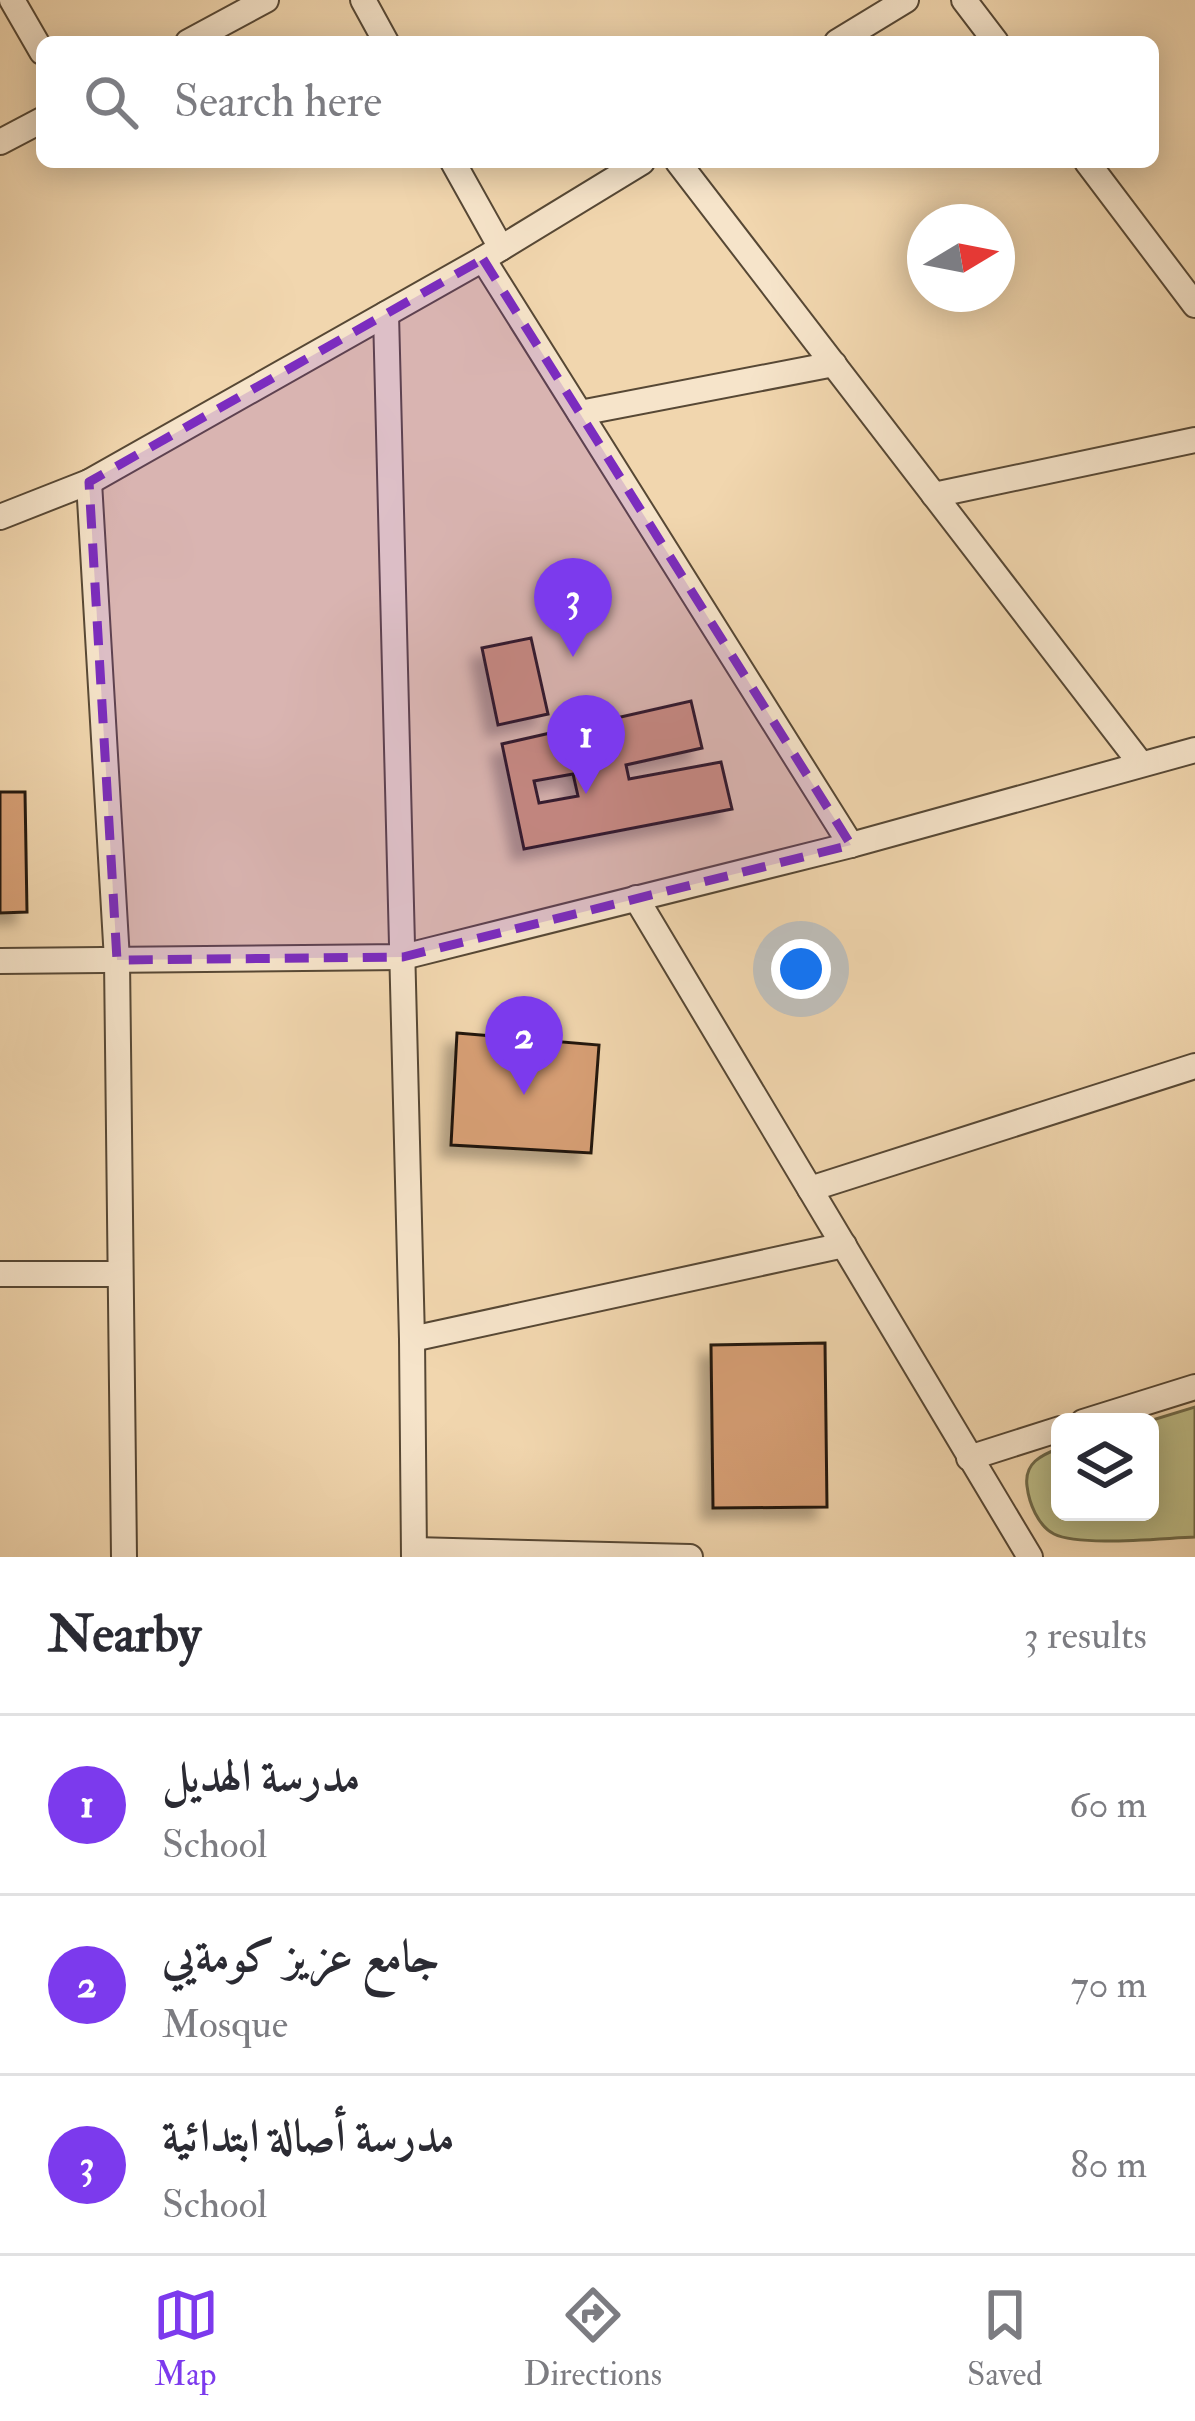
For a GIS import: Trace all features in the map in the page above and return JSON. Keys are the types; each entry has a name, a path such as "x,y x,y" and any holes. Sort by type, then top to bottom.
{"street":[{"path":"12,0 36,42"},
{"path":"199,36 266,0"},
{"path":"363,0 383,36"},
{"path":"847,36 906,0"},
{"path":"964,0 991,36"},
{"path":"0,142 36,123"},
{"path":"456,168 492,254 580,413 851,845"},
{"path":"0,517 89,482 492,254 631,168"},
{"path":"683,168 1142,764"},
{"path":"1092,168 1195,305"},
{"path":"386,314 414,1554 690,1557"},
{"path":"580,413 834,364"},
{"path":"934,495 1195,440"},
{"path":"89,482 117,960 124,1557"},
{"path":"0,961 403,957 851,845 1195,750"},
{"path":"636,898 1030,1557"},
{"path":"810,1189 1195,1066"},
{"path":"412,1339 844,1245"},
{"path":"0,1274 120,1274"},
{"path":"1112,1413 1195,1387"},
{"path":"969,1458 1051,1432"}],"highlighted area":[{"path":"483,259 851,845 403,957 117,960 89,482"}],"shaded area":[{"path":"1195,1407 1195,1537 1082,1540 1048,1530 1032,1507 1027,1478 1031,1466 1051,1452 1051,1521 1159,1521 1159,1418"}],"building":[{"path":"531,638 548,714 498,725 482,648"},
{"path":"691,701 702,748 626,765 629,779 721,762 732,809 524,849 502,744","holes":["573,774 578,796 539,803 534,781"]},
{"path":"0,792 25,792 27,912 0,913"},
{"path":"457,1033 599,1045 591,1153 451,1145"},
{"path":"825,1343 827,1507 713,1508 711,1345"}],"place":[{"name":"مدرسة أصالة ابتدائية","path":"573,657"},
{"name":"مدرسة الهديل","path":"586,794"},
{"name":"جامع عزيز كومةيي","path":"524,1095"}]}
